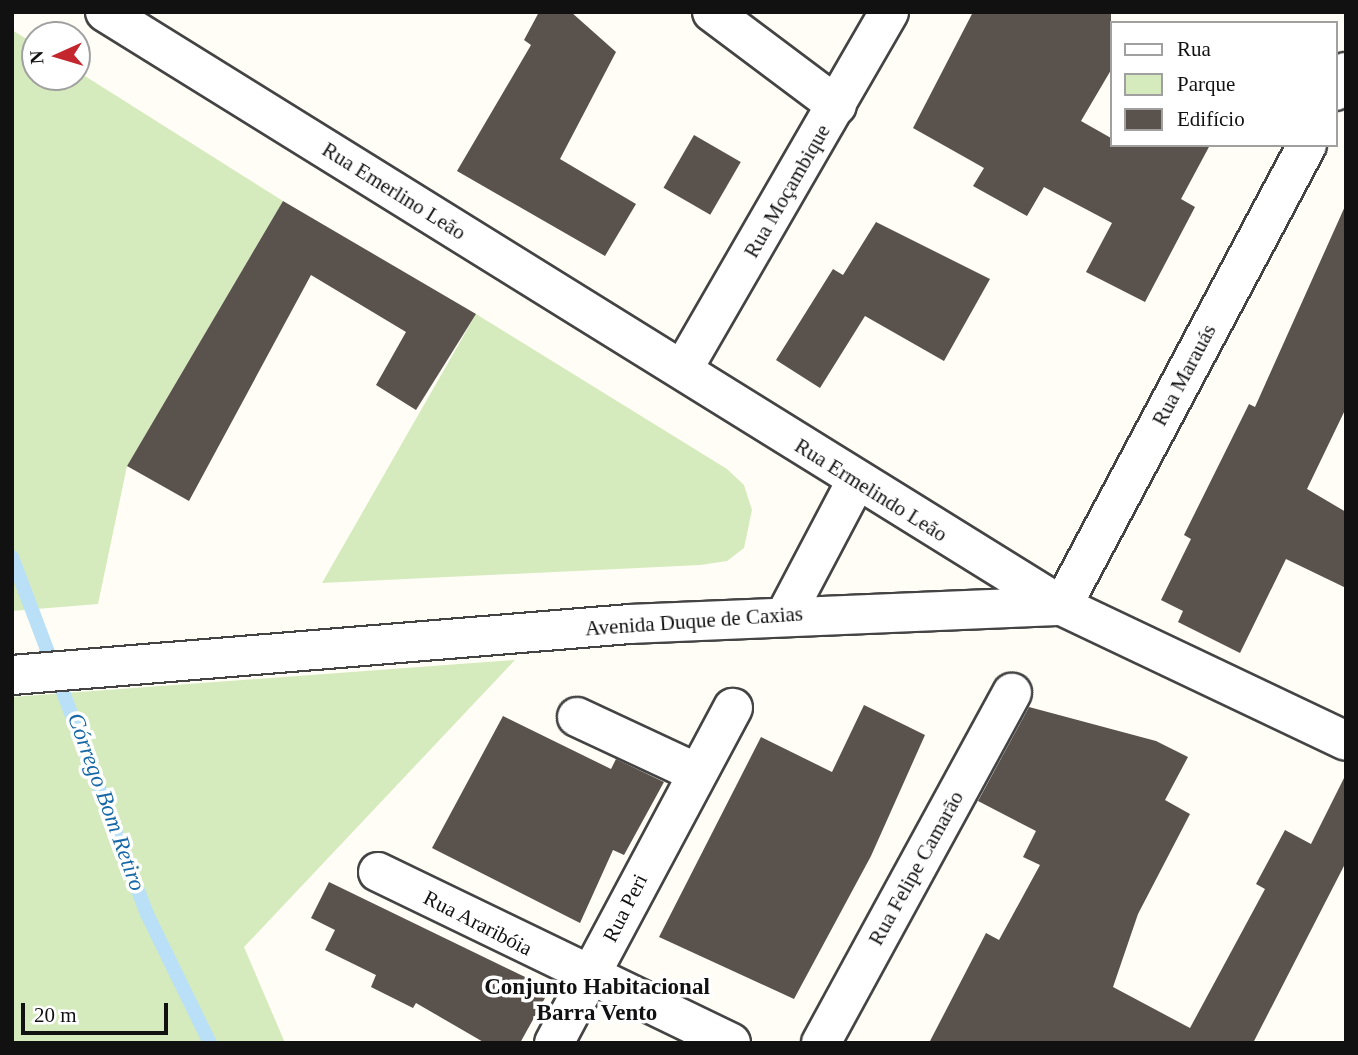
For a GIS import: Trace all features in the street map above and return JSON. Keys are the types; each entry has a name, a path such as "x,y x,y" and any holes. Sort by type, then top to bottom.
{"street":[{"name":"Rua Emerlino Leão","path":"105,12 683,369"},
{"path":"712,12 837,106"},
{"name":"Rua Moçambique","path":"683,369 889,12"},
{"path":"1337,88 1346,72"},
{"name":"Rua Marauás","path":"1062,606 1306,147"},
{"name":"Rua Ermelindo Leão","path":"683,369 855,483 1062,606"},
{"path":"786,614 855,483"},
{"name":"Avenida Duque de Caxias","path":"12,675 786,614 1062,606 1346,741"},
{"name":"Rua Felipe Camarão","path":"821,1043 1012,693"},
{"name":"Rua Peri","path":"554,1043 695,772 733,708"},
{"path":"576,717 695,772"},
{"name":"Rua Araribóia","path":"378,872 588,978 731,1043"}],"green space":[{"path":"12,30 21,35 21,91 91,91 91,80 283,201 127,466 98,604 12,611"},
{"path":"476,314 727,469 744,485 752,510 744,548 727,561 700,565 322,583"},
{"path":"515,660 244,947 285,1043 12,1043 12,697"}],"building":[{"path":"539,12 571,12 616,52 560,159 636,204 605,256 457,171 531,45 524,40"},
{"path":"973,12 1111,12 1110,72 1081,121 1110,137 1110,147 1209,147 1181,199 1195,207 1145,302 1086,272 1112,223 1044,187 1027,216 973,186 984,168 913,128"},
{"path":"694,135 741,162 710,215 664,188"},
{"path":"283,201 476,314 416,410 376,385 406,332 311,275 189,501 127,466"},
{"path":"1346,204 1346,408 1307,489 1346,512 1346,588 1286,559 1240,653 1178,622 1183,611 1161,600 1191,539 1184,535 1249,404 1255,407"},
{"path":"876,222 990,279 944,361 865,316 820,388 776,360 833,269 843,275"},
{"path":"864,705 925,735 871,856 794,999 659,937 761,737 832,772"},
{"path":"1029,707 1156,741 1188,757 1165,800 1190,814 1138,914 1113,987 1190,1028 1265,889 1256,884 1285,830 1311,844 1346,774 1346,862 1253,1043 929,1043 986,933 999,940 1040,865 1023,857 1036,831 978,801"},
{"path":"503,716 611,769 616,759 664,782 624,855 613,850 580,923 432,848"},
{"path":"329,882 550,989 520,1043 485,1043 416,1003 413,1008 371,987 376,975 325,950 335,930 311,918"}],"waterway":[{"name":"Córrego Bom Retiro","path":"12,557 147,914 210,1043"}],"district":[{"name":"Conjunto Habitacional Barra Vento","path":"597,1000"}]}
